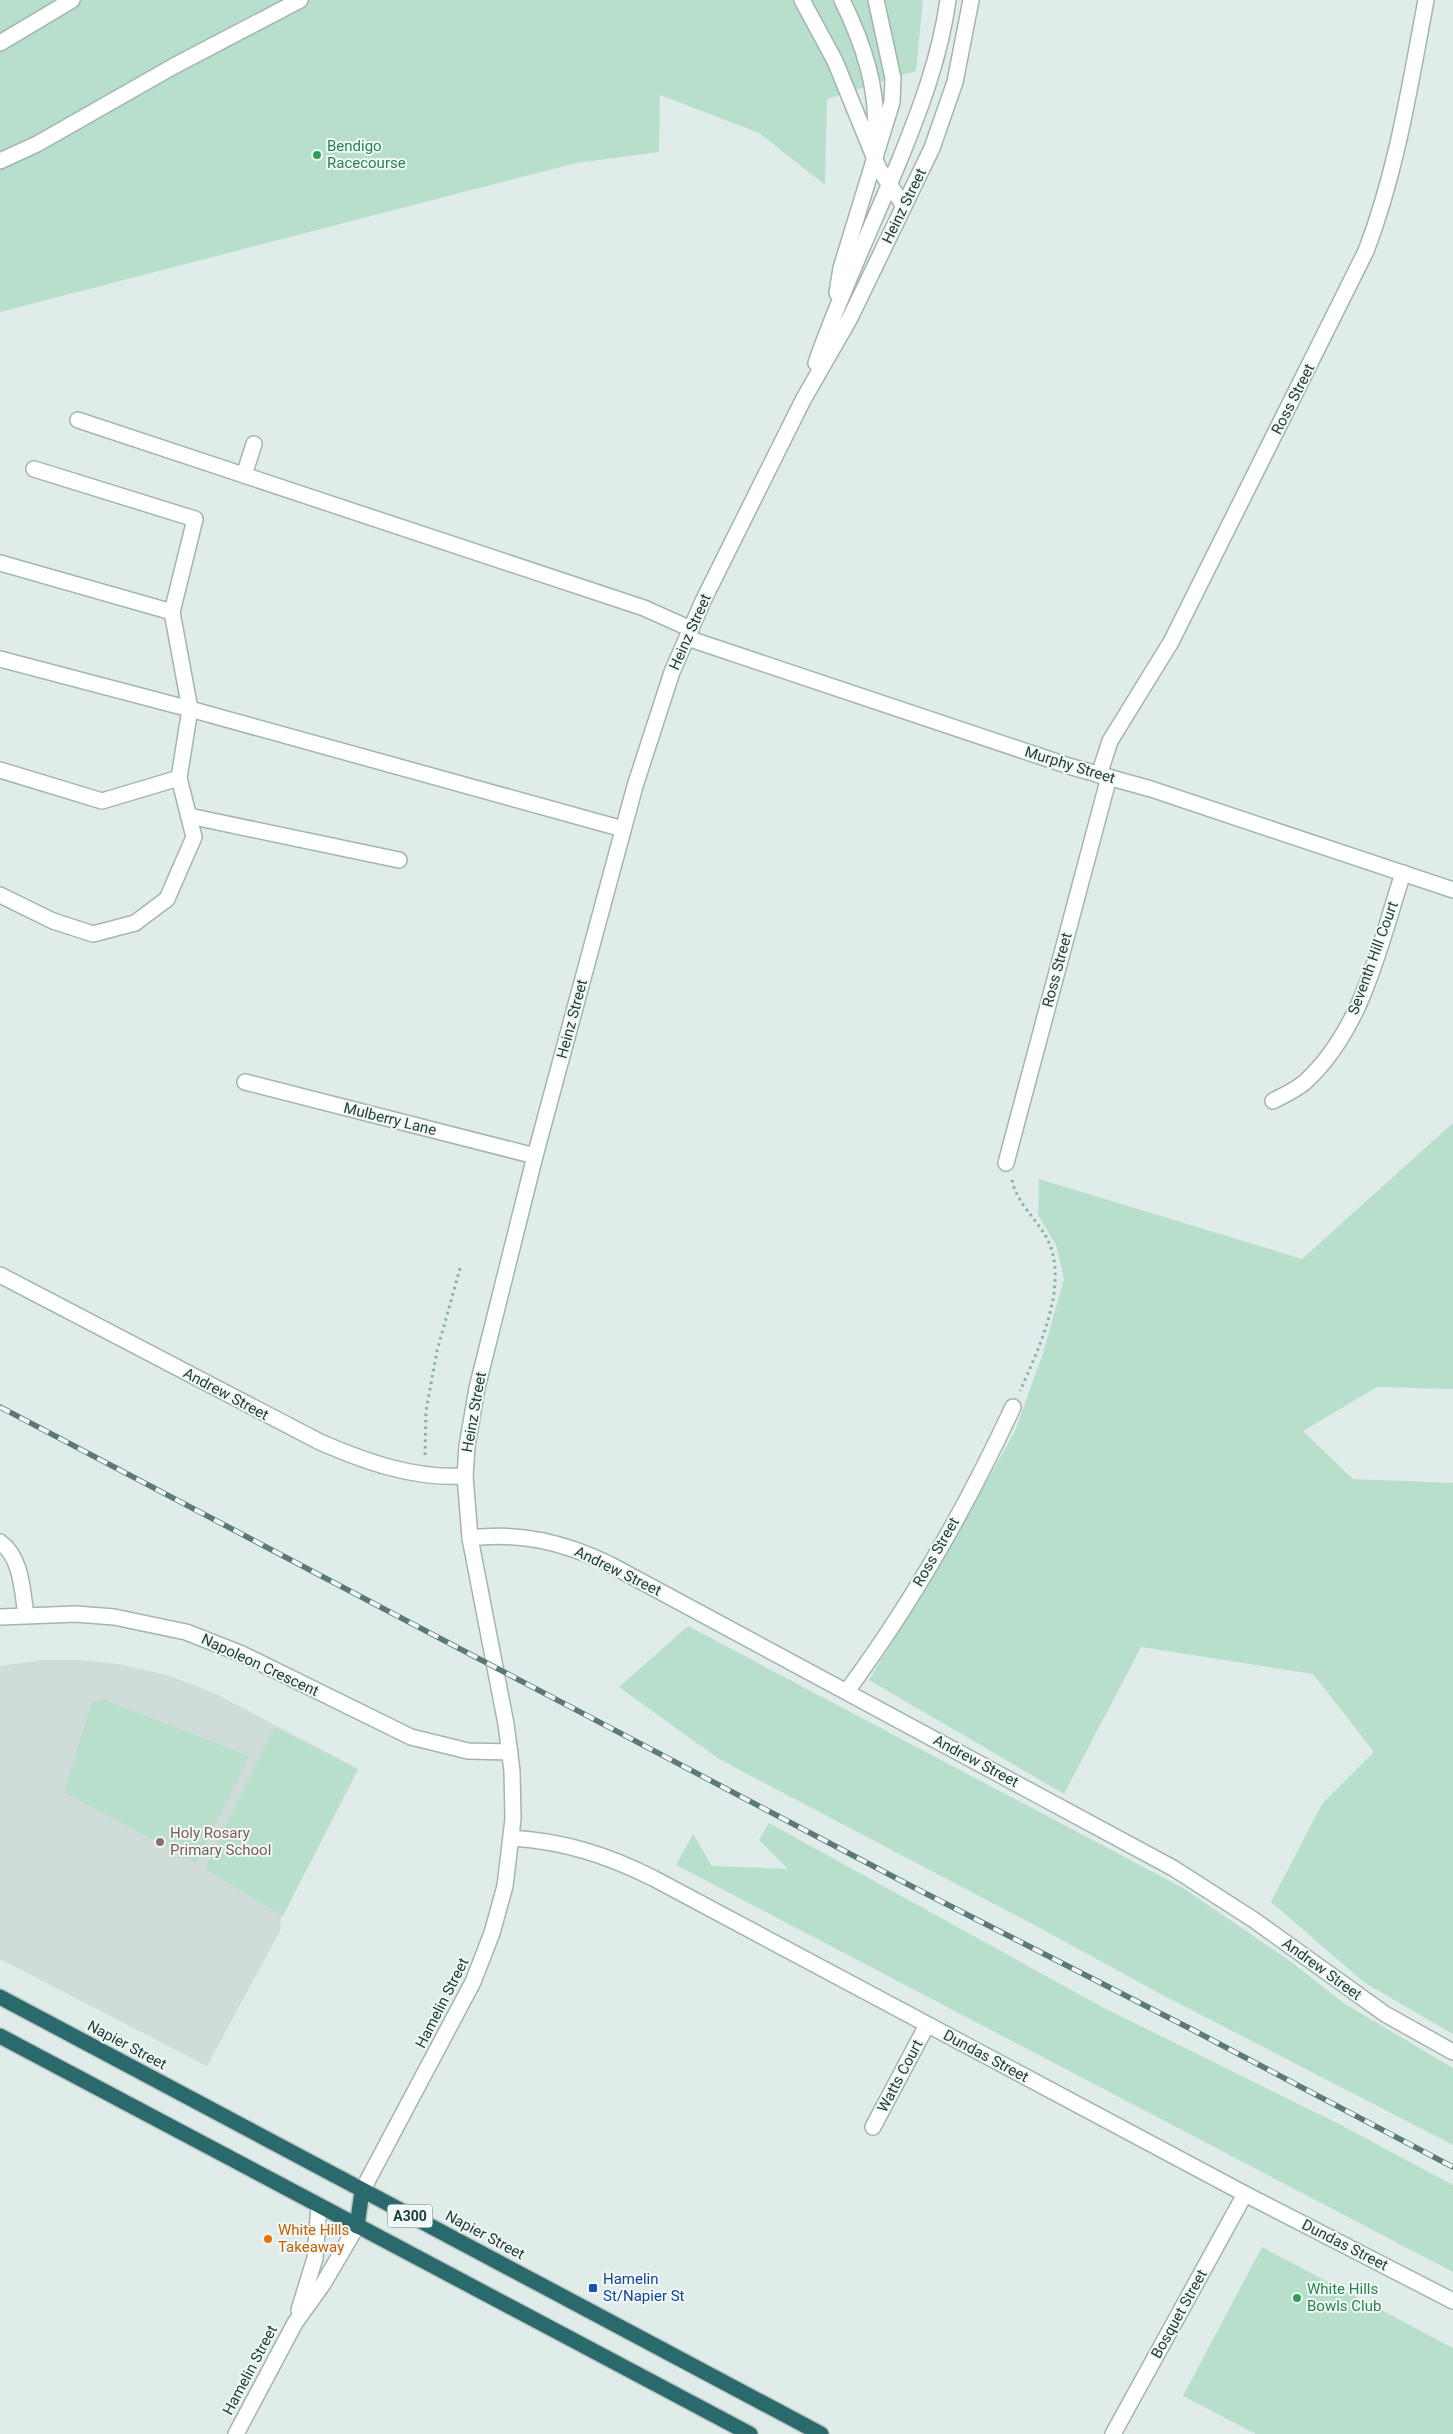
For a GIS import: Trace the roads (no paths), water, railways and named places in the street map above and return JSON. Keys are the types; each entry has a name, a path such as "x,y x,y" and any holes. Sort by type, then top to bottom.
{"highway":[{"name":"Napier Street","path":"0,1997 821,2434"},
{"name":"A300","path":"0,2036 750,2434"},
{"name":"Hamelin Street","path":"357,2226 362,2191"}],"street":[{"path":"0,43 72,0"},
{"path":"0,161 37,144 174,66 300,0"},
{"path":"802,0 835,61 874,159 889,186 904,206"},
{"path":"842,0 873,85 876,103 874,159"},
{"path":"832,318 841,268 892,102 893,78 876,0"},
{"name":"Heinz Street","path":"803,400 832,318 924,100 935,67 948,0"},
{"name":"Heinz Street","path":"494,1667 470,1538 464,1476 466,1446 477,1388 535,1156 624,829 655,723 689,633 803,400 850,318 932,148 946,111 962,52 970,0"},
{"name":"Ross Street","path":"1006,1163 1104,776 1110,741 1171,642 1366,250 1378,218 1399,144 1426,0"},
{"name":"Murphy Street","path":"78,420 644,608 689,633 1104,776 1453,890"},
{"path":"244,475 254,444"},
{"path":"0,895 53,921 93,934 135,924 167,899 194,837 179,778 190,709 172,612 195,519 34,469"},
{"path":"0,563 172,612"},
{"path":"0,659 190,709 624,829"},
{"path":"0,770 102,801 179,778"},
{"path":"189,816 399,860"},
{"name":"Seventh Hill Court","path":"1272,1101 1304,1083 1318,1068 1349,1024 1369,977 1404,873"},
{"name":"Mulberry Lane","path":"245,1082 535,1156"},
{"name":"Andrew Street","path":"0,1275 320,1442 362,1459 402,1471 446,1477 464,1476"},
{"name":"Ross Street","path":"847,1691 891,1629 907,1602 986,1464 1014,1407"},
{"name":"Andrew Street","path":"470,1538 522,1536 564,1545 586,1553 847,1691 1173,1868 1254,1920 1385,2014 1453,2052"},
{"path":"0,1542 16,1560 26,1615"},
{"name":"Napoleon Crescent","path":"0,1617 76,1614 114,1617 186,1632 242,1654 411,1737 468,1751 510,1752"},
{"name":"Hamelin Street","path":"362,2191 461,2006 484,1958 506,1886 513,1792 510,1752 494,1667"},
{"name":"Dundas Street","path":"511,1838 563,1844 619,1861 1245,2194 1453,2301"},
{"name":"Watts Court","path":"873,2126 927,2025"},
{"name":"Bosquet Street","path":"1113,2434 1245,2194"},
{"name":"Hamelin Street","path":"295,2323 315,2258 319,2206"},
{"name":"Hamelin Street","path":"236,2434 295,2323 323,2284 357,2226"}],"railway":[{"path":"0,1407 913,1887 1193,2030 1453,2167"}],"place":[{"name":"Bendigo Racecourse","path":"317,155"},
{"name":"Holy Rosary Primary School","path":"160,1842"},
{"name":"White Hills Takeaway","path":"268,2239"},
{"name":"Hamelin St/Napier St","path":"593,2288"},
{"name":"White Hills Bowls Club","path":"1297,2298"}]}
